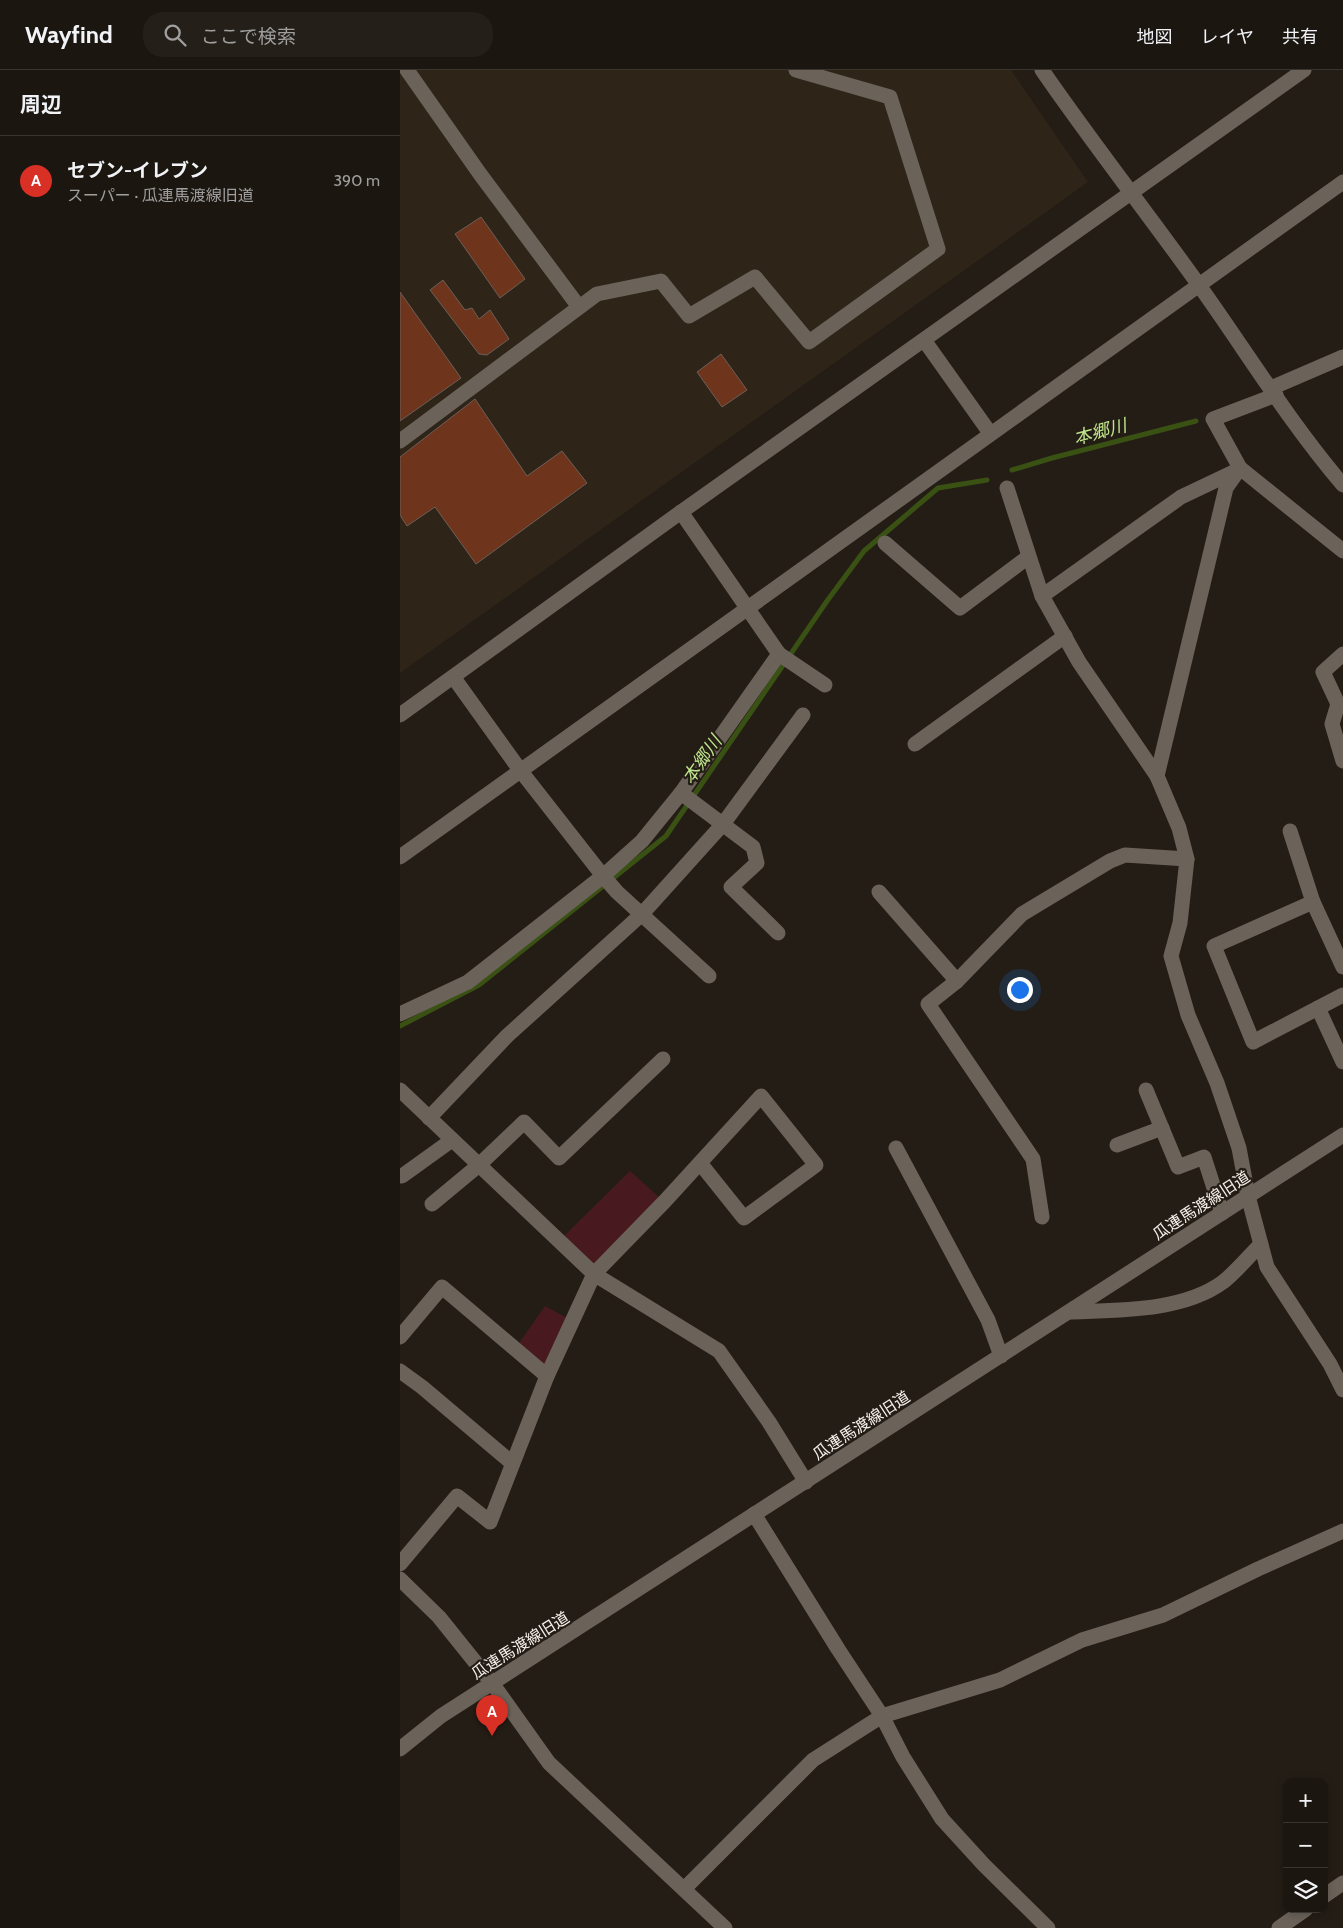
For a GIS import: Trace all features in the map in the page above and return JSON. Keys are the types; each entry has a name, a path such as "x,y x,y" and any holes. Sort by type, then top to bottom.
{"street":[{"path":"407,70 480,174 579,307"},
{"path":"400,441 597,294 660,281 689,316 756,277 809,342 938,250 890,96 796,70"},
{"path":"400,715 454,678 680,512 1304,70"},
{"path":"1047,72 1130,194 1199,285 1273,392 1290,420 1343,485"},
{"path":"400,857 1343,182"},
{"path":"924,340 990,433"},
{"path":"1343,357 1213,419 1240,468 1343,551"},
{"path":"1042,596 1181,497 1240,468"},
{"path":"1157,776 1226,488 1240,468"},
{"path":"1007,488 1042,596 1079,662 1157,776 1179,828 1188,859 1180,923 1171,956 1188,1015 1239,1148 1248,1196 1267,1267 1330,1364 1343,1390"},
{"path":"680,512 779,654 825,685"},
{"path":"885,543 960,608 1028,557"},
{"path":"915,744 1065,636"},
{"path":"400,1014 468,982 603,876 642,841 681,793 779,654"},
{"path":"1343,654 1323,672 1338,704 1332,724 1343,761"},
{"path":"454,678 520,770 603,876 617,892 709,976"},
{"path":"429,1118 507,1036 642,914 723,824 803,715"},
{"path":"681,793 754,847 757,863 731,887 778,933"},
{"path":"1290,831 1313,902 1341,960"},
{"path":"1042,1217 1033,1159 928,1004 957,981 1022,914 1110,861 1125,855 1188,859"},
{"path":"879,892 957,981"},
{"path":"1313,902 1214,946 1253,1042 1343,995"},
{"path":"1318,1008 1343,1062"},
{"path":"432,1204 479,1165 524,1122 559,1158 663,1059"},
{"path":"1146,1090 1178,1167 1204,1157 1222,1213"},
{"path":"402,1095 429,1118 594,1274 719,1350 769,1422 806,1482"},
{"path":"400,1564 457,1496 490,1522 547,1376 594,1274 700,1164 762,1096 816,1165 744,1218 700,1164"},
{"path":"1117,1145 1162,1128"},
{"name":"瓜連馬渡線旧道","path":"400,1749 441,1716 1343,1135"},
{"path":"402,1176 452,1140"},
{"path":"896,1148 988,1320 1001,1356"},
{"path":"1069,1312 1139,1310 1189,1299 1222,1282 1261,1244"},
{"path":"400,1337 442,1287 547,1376"},
{"path":"400,1371 422,1387 512,1463"},
{"path":"754,1514 882,1716 903,1757 942,1818 984,1865 1048,1928"},
{"path":"684,1888 813,1760 882,1716 1000,1680 1082,1640 1163,1616 1258,1569 1343,1531"},
{"path":"400,1579 439,1617 492,1683 549,1763 725,1928"},
{"path":"1328,1893 1343,1883"},
{"path":"1279,1928 1300,1913"}],"shaded area":[{"path":"400,70 1011,70 1088,182 400,673"},
{"path":"630,1171 661,1199 594,1268 561,1239"},
{"path":"545,1306 571,1320 547,1370 517,1346"}],"building":[{"path":"481,217 525,279 500,298 455,234"},
{"path":"443,280 465,310 472,308 479,319 490,310 509,339 487,355 479,354 430,290"},
{"path":"400,292 461,378 400,421"},
{"path":"721,354 747,390 722,407 697,372"},
{"path":"475,399 527,476 562,451 587,483 476,564 435,507 407,526 400,515 400,457"}],"waterway":[{"name":"本郷川","path":"1012,470 1196,421"},
{"name":"本郷川","path":"400,1026 479,985 666,836 827,601 864,551 938,488 987,480"}],"place":[{"name":"セブン-イレブン","path":"492,1736"}]}
